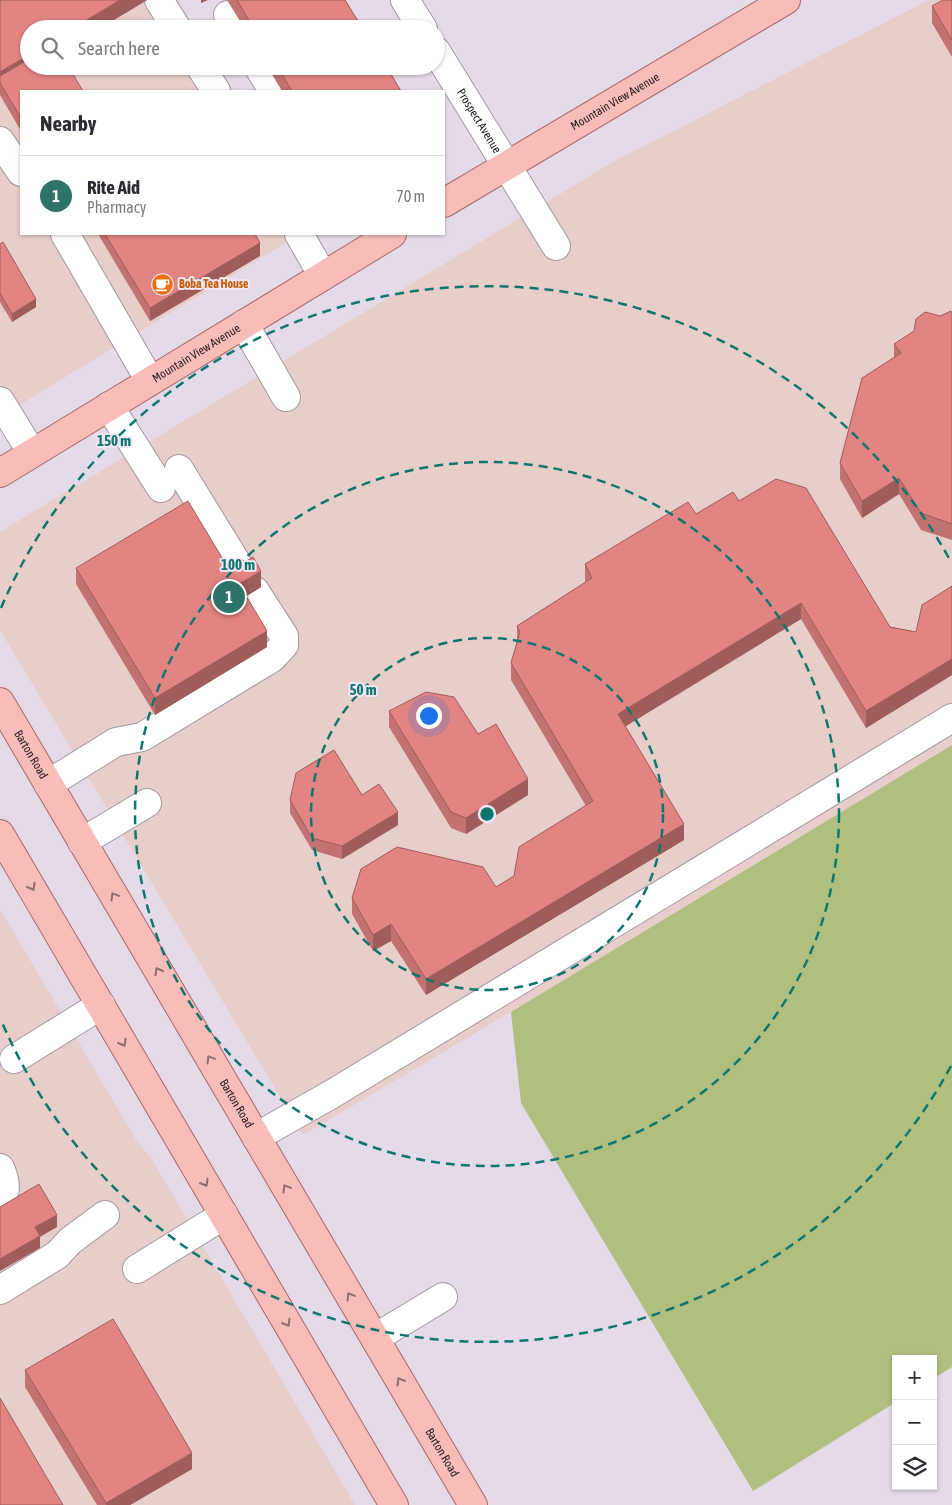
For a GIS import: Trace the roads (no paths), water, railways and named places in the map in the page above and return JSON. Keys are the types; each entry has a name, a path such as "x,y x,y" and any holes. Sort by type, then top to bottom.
{"main road":[{"name":"Mountain View Avenue","path":"445,202 786,0"},
{"name":"Mountain View Avenue","path":"0,473 323,276 362,242 388,235"},
{"name":"Barton Road","path":"0,702 473,1505"},
{"path":"0,834 394,1505"}],"street":[{"path":"160,0 172,20"},
{"path":"405,0 417,20"},
{"name":"Prospect Avenue","path":"445,66 556,246"},
{"path":"205,75 214,90"},
{"path":"263,75 272,90"},
{"path":"0,141 20,171"},
{"path":"66,235 150,381"},
{"path":"300,235 323,276"},
{"path":"244,324 286,397"},
{"path":"0,401 32,453"},
{"path":"48,784 116,742 142,737 272,658 284,645 284,636 250,584 170,479 109,406"},
{"path":"256,1137 332,1094 952,718"},
{"path":"82,842 147,803"},
{"path":"14,1059 101,1005"},
{"path":"0,1168 6,1190 0,1202"},
{"path":"0,1290 57,1255 75,1238 106,1215"},
{"path":"137,1270 224,1215"},
{"path":"0,1277 62,1240 75,1238"},
{"path":"375,1338 443,1297"}],"place":[{"name":"Boba Tea House","path":"163,284"},
{"name":"Rite Aid","path":"229,597"}]}
